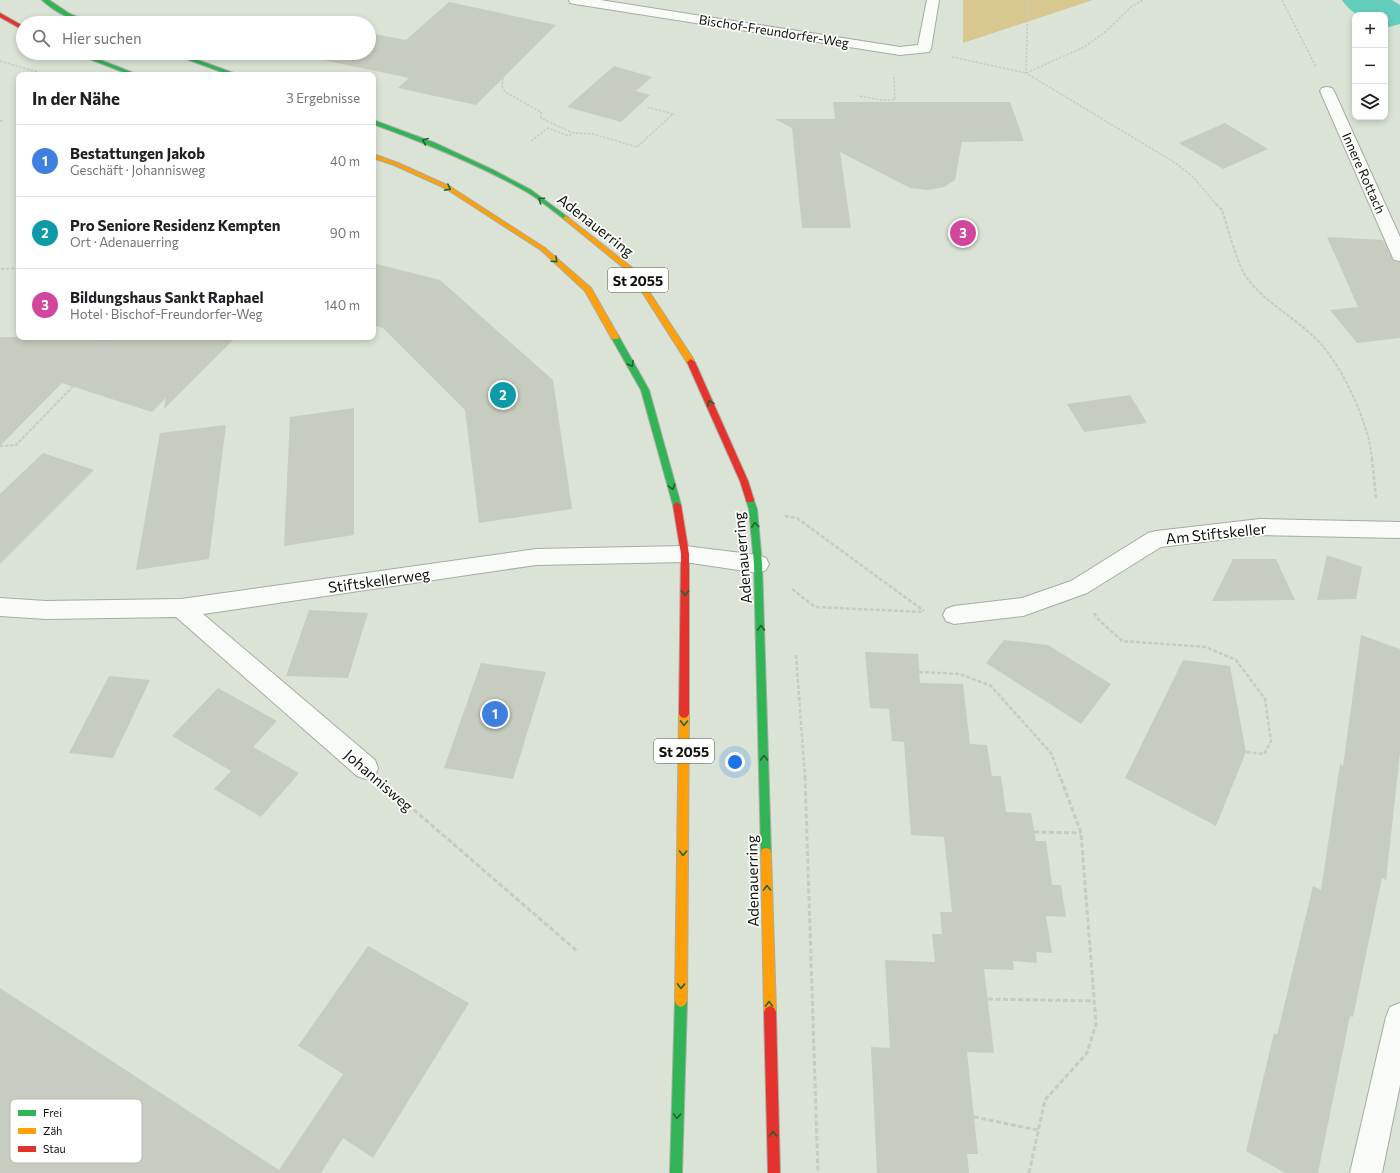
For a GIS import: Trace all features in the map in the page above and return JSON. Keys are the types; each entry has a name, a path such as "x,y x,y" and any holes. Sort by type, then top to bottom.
{"main road":[{"path":"45,0 71,16"},
{"path":"0,15 16,24"},
{"path":"96,60 128,72"},
{"path":"193,60 227,72"},
{"name":"Adenauerring","path":"376,123 429,142 477,164 530,192 579,227 633,272 693,365 744,482 753,509 758,564 774,1173"},
{"name":"St 2055","path":"376,157 447,187 543,249 588,290 645,390 678,508 685,554 682,947 676,1173"}],"street":[{"name":"Bischof-Freundorfer-Weg","path":"575,0 892,50 900,51 924,49"},
{"path":"924,49 933,0"},
{"name":"Innere Rottach","path":"1327,91 1400,256"},
{"name":"Am Stiftskeller","path":"954,615 1023,607 1079,587 1156,539 1260,527 1396,530"},
{"name":"Stiftskellerweg","path":"0,607 46,610 181,608 536,557 685,554 758,564"},
{"name":"Johannisweg","path":"181,608 366,768"},
{"path":"1366,1173 1400,1017"}],"path":[{"path":"1026,73 1028,0"},
{"path":"1026,73 1084,47 1104,33 1132,6 1143,0"},
{"path":"1282,0 1327,91"},
{"path":"924,49 968,62 1026,73 1177,164 1192,176 1222,210 1241,266 1247,278 1276,307 1314,336 1339,367 1357,407 1371,446 1374,488 1378,511 1396,530"},
{"path":"860,96 880,100 895,100 892,50"},
{"path":"0,61 38,72"},
{"path":"503,78 502,86 505,92 541,112 541,118 573,133 593,134 637,147 674,114 647,107"},
{"path":"531,141 548,128 569,136 573,133"},
{"path":"1,269 16,268"},
{"path":"0,360 21,340"},
{"path":"0,446 16,445 118,340"},
{"path":"753,509 797,518 926,612 815,607 758,564"},
{"path":"1079,587 1097,618 1122,641 1206,647 1236,660 1265,699 1271,741 1264,754 1246,752"},
{"path":"920,672 960,674 991,686 1051,752 1081,833 1096,1024 1087,1053 1045,1100 1029,1173"},
{"name":"Johannisweg","path":"366,768 577,951"},
{"path":"1034,832 1081,833"},
{"path":"988,999 1094,1001"},
{"path":"974,1117 1038,1130"}],"shaded area":[{"path":"963,0 1093,0 963,43"}],"building":[{"path":"449,2 556,25 476,105 398,88 409,78 323,60 376,60 376,34 406,40"},
{"path":"614,66 652,77 636,91 650,95 621,122 567,107"},
{"path":"833,102 1010,102 1024,141 962,142 955,180 944,187 928,190 910,188 840,152 851,228 802,228 792,128 775,119 835,119"},
{"path":"1225,123 1268,149 1223,169 1179,143"},
{"path":"1327,237 1383,240 1393,261 1400,262 1400,338 1357,343 1330,310 1358,307"},
{"path":"376,264 440,280 553,380 572,509 479,523 465,410 383,328 376,326"},
{"path":"0,337 16,337 16,340 233,340 164,409 166,398 152,412 62,383 0,446"},
{"path":"1130,395 1147,423 1084,432 1067,404"},
{"path":"354,408 354,535 284,546 290,417"},
{"path":"226,425 209,559 136,570 160,433"},
{"path":"43,453 94,470 0,564 0,494"},
{"path":"1327,555 1362,567 1356,599 1317,600"},
{"path":"1233,559 1276,559 1295,600 1212,601"},
{"path":"309,610 368,613 348,678 286,676"},
{"path":"1361,635 1400,649 1400,753 1386,880 1382,878 1353,1017 1350,1016 1318,1173 1285,1173 1246,1151 1274,1033 1277,1035 1313,886 1321,890 1340,764 1343,766"},
{"path":"1004,640 1048,645 1111,684 1081,724 986,663"},
{"path":"865,652 918,654 920,683 963,684 970,744 987,745 992,776 1001,776 1006,812 1031,813 1036,841 1046,841 1052,885 1061,885 1066,917 1046,916 1052,953 1036,952 1037,963 1013,961 1014,970 984,969 994,1053 967,1052 978,1154 967,1154 969,1173 877,1173 871,1047 890,1048 885,960 935,962 932,934 942,934 940,912 952,912 944,837 911,835 904,742 892,741 889,709 870,708"},
{"path":"1183,660 1230,666 1246,752 1216,826 1125,778"},
{"path":"481,663 546,672 513,779 444,768"},
{"path":"109,676 150,680 113,758 69,753"},
{"path":"218,688 277,721 253,747 299,773 261,817 214,789 231,771 172,736"},
{"path":"368,946 469,1003 373,1158 343,1138 321,1173 0,1173 0,988 279,1170 343,1074 298,1046"}],"waterway":[{"path":"1364,0 1381,12"}],"traffic: fast":[{"path":"45,0 71,16"},
{"path":"96,60 128,72"},
{"path":"193,60 227,72"},
{"path":"376,123 433,145 491,171 529,191 566,218"},
{"path":"615,337 645,390 677,505"},
{"path":"750,500 753,509 758,564 766,853"},
{"path":"676,1173 681,1001"}],"traffic: slow":[{"path":"376,157 396,164 447,187 543,249 588,290 615,337"},
{"path":"566,218 633,272 691,362"},
{"path":"681,1001 684,714"},
{"path":"766,853 770,1012"}],"traffic: jam":[{"path":"0,15 16,24"},
{"path":"691,362 744,481 750,500"},
{"path":"677,505 685,554 684,714"},
{"path":"770,1012 774,1173"}],"place":[{"name":"Bildungshaus Sankt Raphael","path":"963,233"},
{"name":"Pro Seniore Residenz Kempten","path":"503,395"},
{"name":"Bestattungen Jakob","path":"495,714"}]}
